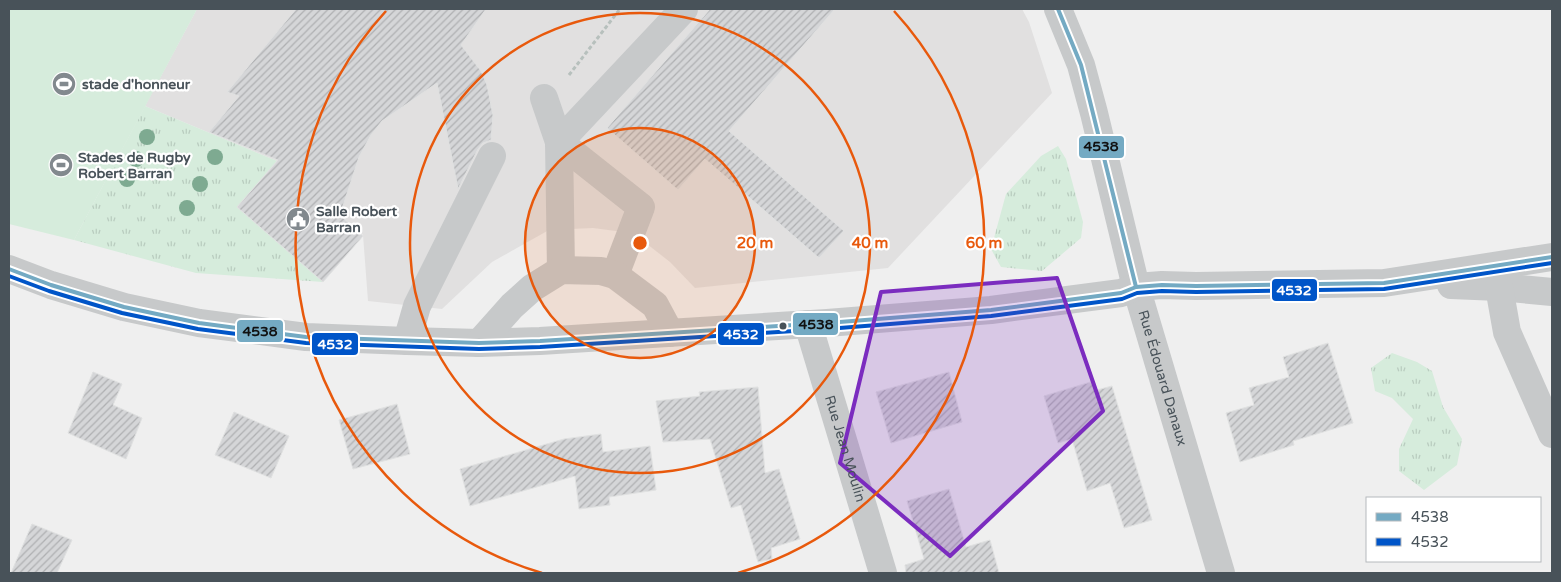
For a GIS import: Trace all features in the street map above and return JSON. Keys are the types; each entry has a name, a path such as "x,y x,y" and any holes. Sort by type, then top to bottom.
{"street":[{"path":"559,142 684,9"},
{"name":"Rue Édouard Danaux","path":"1058,9 1081,65 1136,287 1221,573"},
{"path":"544,98 559,142 561,270"},
{"path":"559,142 648,213 615,275"},
{"path":"407,341 417,306 492,156"},
{"path":"1384,283 1552,257"},
{"path":"9,269 51,285 124,307 199,323 306,337 479,343 670,333 991,310 1121,293 1136,287 1162,284 1196,286 1384,283 1499,287 1552,292"},
{"path":"479,343 512,306 532,288 561,270 601,271 615,275 655,305 670,333"},
{"path":"1499,287 1507,332 1552,434"},
{"name":"Rue Jean Moulin","path":"808,324 883,573"}],"highlighted area":[{"path":"1057,278 1103,411 950,556 840,463 881,292"}],"shaded area":[{"path":"197,9 1022,9 1029,22 1052,93 888,268 695,288 670,262 631,233 593,228 549,230 492,262 442,309 368,301 363,235 277,161 145,106"}],"green space":[{"name":"stade d'honneur","path":"9,9 197,9 74,240 9,224"},
{"path":"145,106 277,161 237,207 323,282 196,273 74,240"},
{"path":"1058,146 1066,159 1083,222 1081,238 1042,271 1001,267 991,249 1006,194 1041,156"},
{"path":"1392,353 1417,362 1432,371 1443,407 1462,439 1457,465 1424,490 1399,471 1399,449 1413,419 1392,398 1375,391 1371,368"}],"building":[{"path":"296,9 486,9 461,45 481,71 487,85 493,115 491,140 483,143 478,149 458,189 437,83 382,121 371,135 359,157 340,215 363,236 323,282 237,207 278,160 209,132 239,96 227,92"},
{"path":"710,9 835,9 729,131 844,231 819,258 705,159 678,190 607,128"},
{"path":"1328,343 1353,423 1293,441 1294,445 1240,462 1226,413 1254,405 1249,388 1289,377 1283,357"},
{"path":"93,372 122,384 113,405 142,418 126,459 68,433"},
{"path":"949,372 962,422 891,443 876,392"},
{"path":"1094,381 1097,390 1112,386 1152,520 1124,528 1110,483 1087,491 1072,439 1058,443 1044,396"},
{"path":"758,387 765,473 779,469 800,539 771,548 772,559 758,562 741,505 731,508 710,439 663,442 656,401 700,396 699,392"},
{"path":"397,404 410,454 353,469 339,420"},
{"path":"234,412 289,436 271,478 215,455"},
{"path":"601,434 603,452 650,446 656,490 609,497 610,505 579,509 575,476 470,506 460,469 564,439"},
{"path":"949,489 966,547 990,540 999,573 906,573 905,565 924,559 907,501"},
{"path":"32,524 72,540 57,573 11,573"}],"transit line":[{"name":"4538","path":"1058,9 1081,65 1136,287"},
{"name":"4538","path":"9,269 51,285 124,307 199,323 306,337 479,343 540,341 827,323 991,310 1121,293 1136,287 1162,285 1384,283 1552,257"},
{"name":"4532","path":"9,276 49,291 122,313 198,329 306,343 479,349 540,347 827,329 991,316 1122,299 1137,293 1162,291 1384,289 1552,263"}],"place":[{"name":"stade d'honneur","path":"64,84"},
{"name":"Stades de Rugby Robert Barran","path":"61,165"},
{"name":"Salle Robert Barran","path":"298,219"}]}
